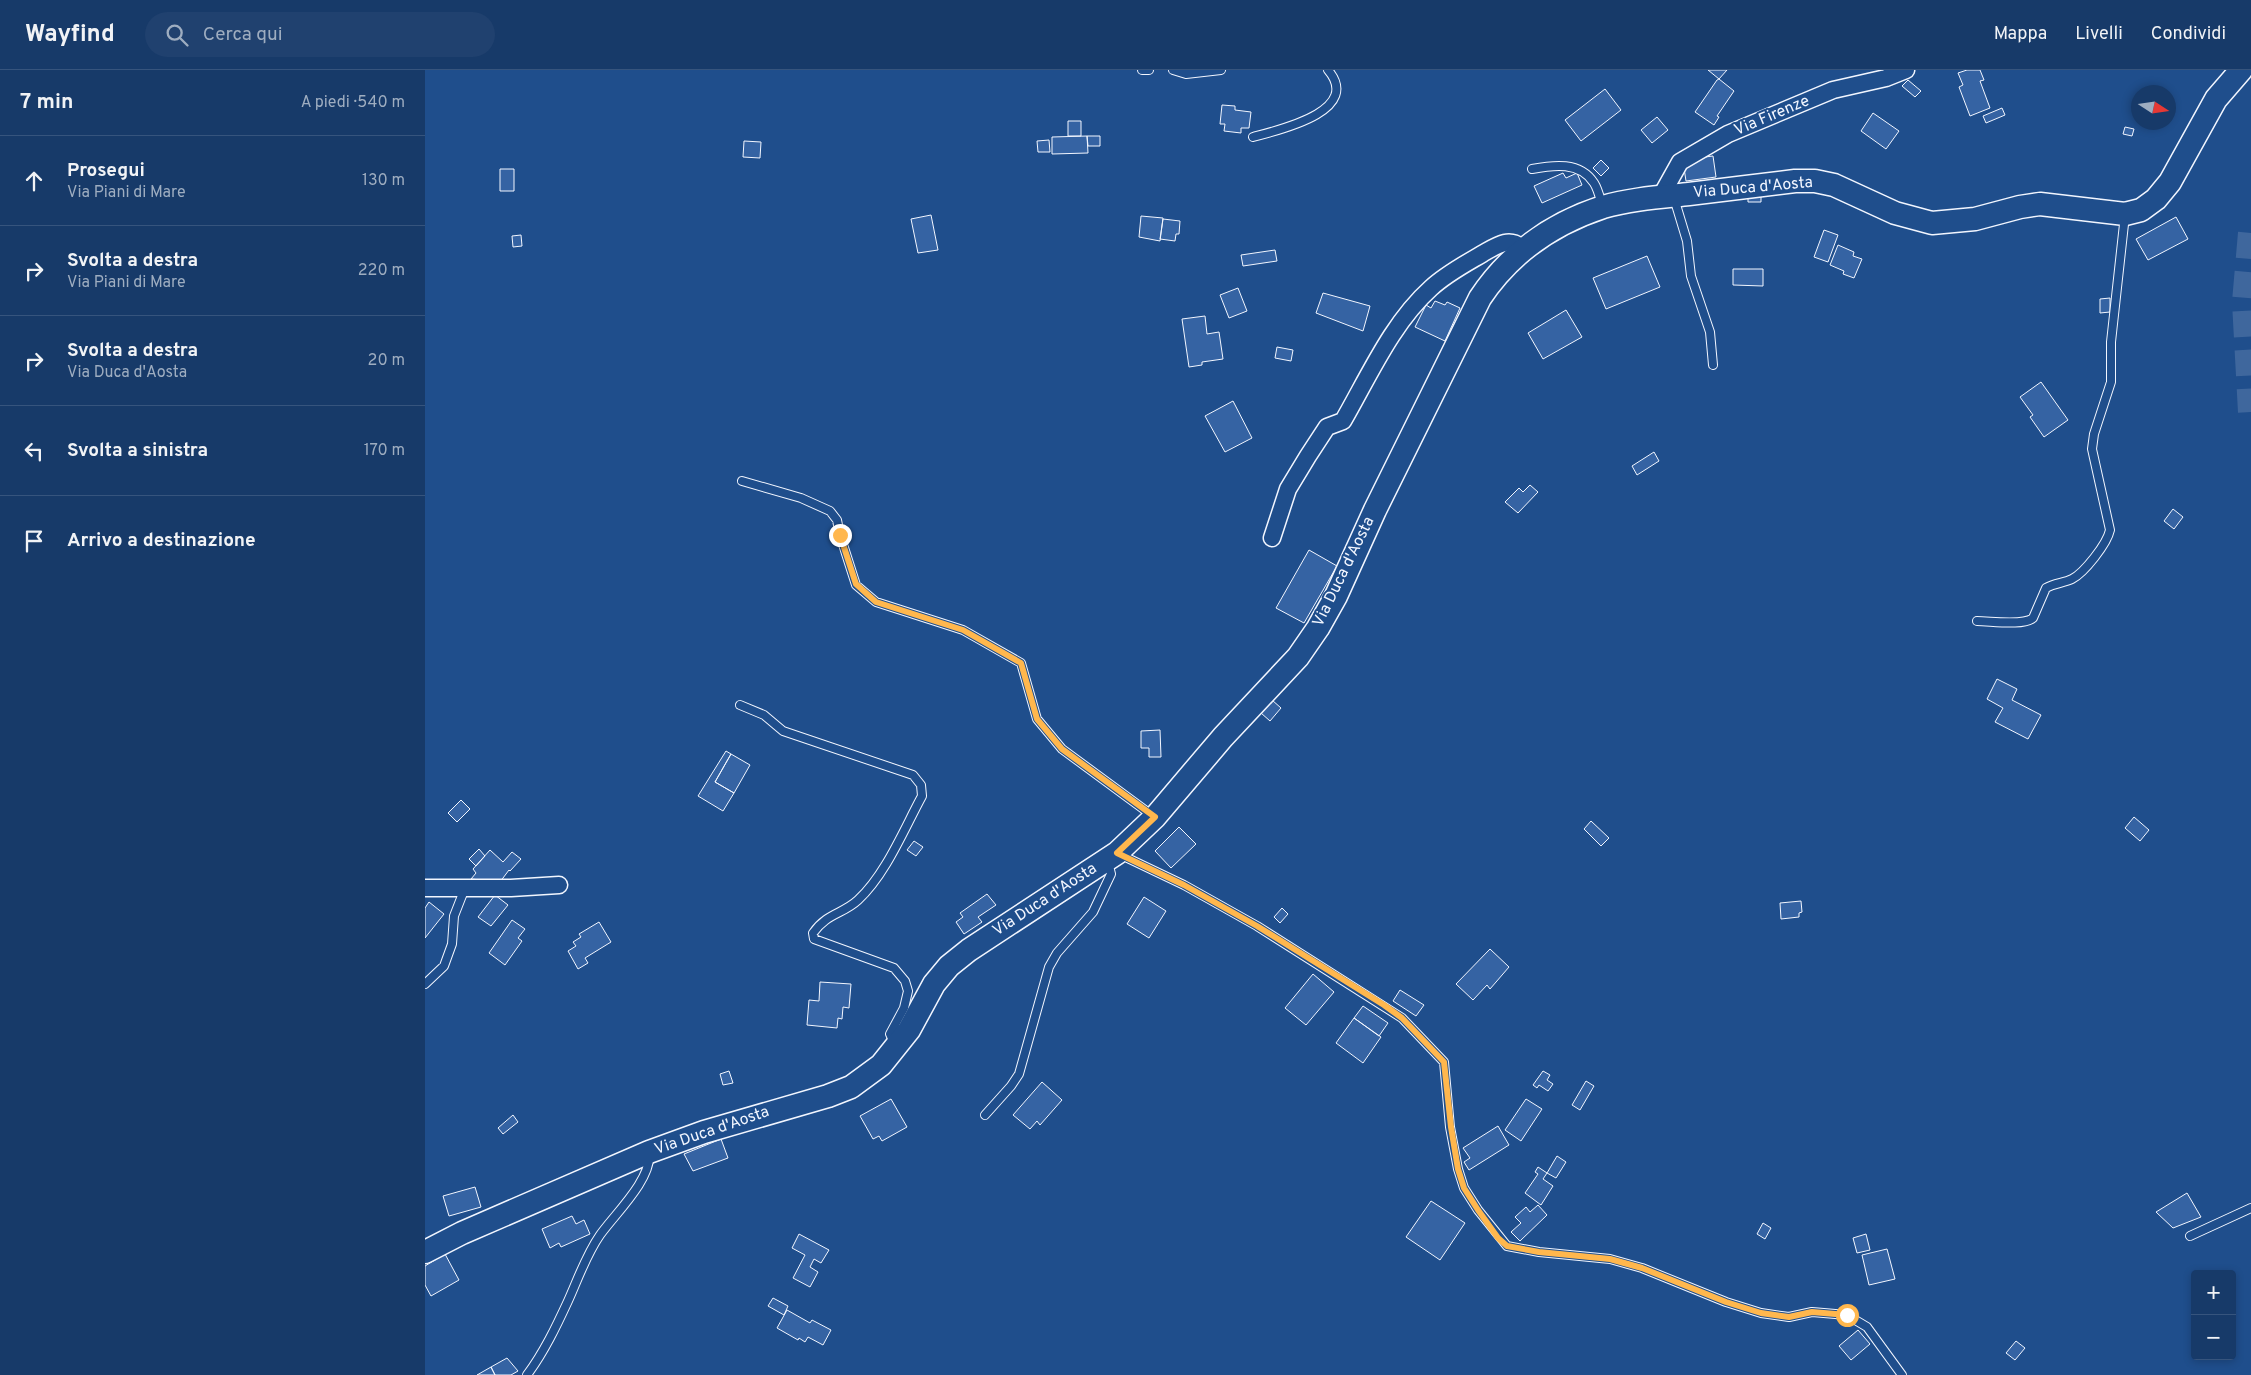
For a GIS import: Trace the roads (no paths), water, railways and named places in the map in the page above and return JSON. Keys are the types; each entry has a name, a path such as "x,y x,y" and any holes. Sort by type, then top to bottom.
{"main road":[{"name":"Via Duca d'Aosta","path":"425,1252 462,1233 649,1152 704,1132 828,1096 851,1087 881,1065 897,1046 909,1030 934,984 949,966 969,950 1112,856 1155,817 1223,737 1298,657 1318,628 1336,596 1375,510 1480,298 1491,280 1522,248 1572,220 1603,207 1667,196 1795,181 1815,181 1834,185 1853,192 1895,213 1932,223 1975,219 2019,207 2040,204 2125,214 2141,210 2156,199 2170,182 2216,99 2241,70"}],"street":[{"name":"Via Firenze","path":"1667,196 1680,162 1728,134 1833,90 1886,78 1906,70"},
{"path":"1272,538 1288,489 1308,456 1327,427 1343,421 1394,333 1412,309 1431,287 1456,269 1497,245 1510,241 1516,242 1522,248"},
{"path":"425,888 511,888 559,885"}],"lane":[{"path":"1142,70 1149,70"},
{"path":"1173,70 1186,74 1221,70"},
{"path":"1253,137 1282,129 1318,114 1332,103 1336,91 1335,83 1328,70"},
{"path":"1531,169 1566,166 1580,170 1594,182 1603,207"},
{"path":"1667,196 1687,241 1691,276 1710,332 1713,365"},
{"path":"1977,621 1998,620 2022,624 2029,622 2033,618 2046,588 2078,575 2108,539 2110,530 2092,449 2094,434 2111,382 2111,342 2124,242 2125,214"},
{"path":"742,481 801,498 830,511 837,520 856,584 876,602 963,630 1021,663 1037,719 1062,749 1155,817"},
{"path":"740,705 764,715 783,731 913,775 921,785 922,796 884,868 858,901 821,922 813,933 814,940 894,968 905,981 908,991 905,1008 890,1034 891,1040 897,1046"},
{"path":"985,1115 1011,1086 1019,1074 1049,967 1057,952 1083,926 1099,901 1111,874 1112,856 1184,885 1257,926 1402,1018 1444,1062 1451,1127 1458,1169 1464,1188 1498,1238 1507,1246 1539,1252 1610,1259 1642,1268 1726,1302 1761,1313 1789,1317 1812,1312 1847,1315 1867,1327 1902,1375"},
{"path":"425,984 444,966 452,944 454,916 465,888"},
{"path":"527,1375 541,1355 555,1329 594,1243 646,1172 650,1161 649,1152"},
{"path":"2190,1236 2251,1208"}],"tunnel":[{"path":"2251,233 2245,302 2251,412"}]}
